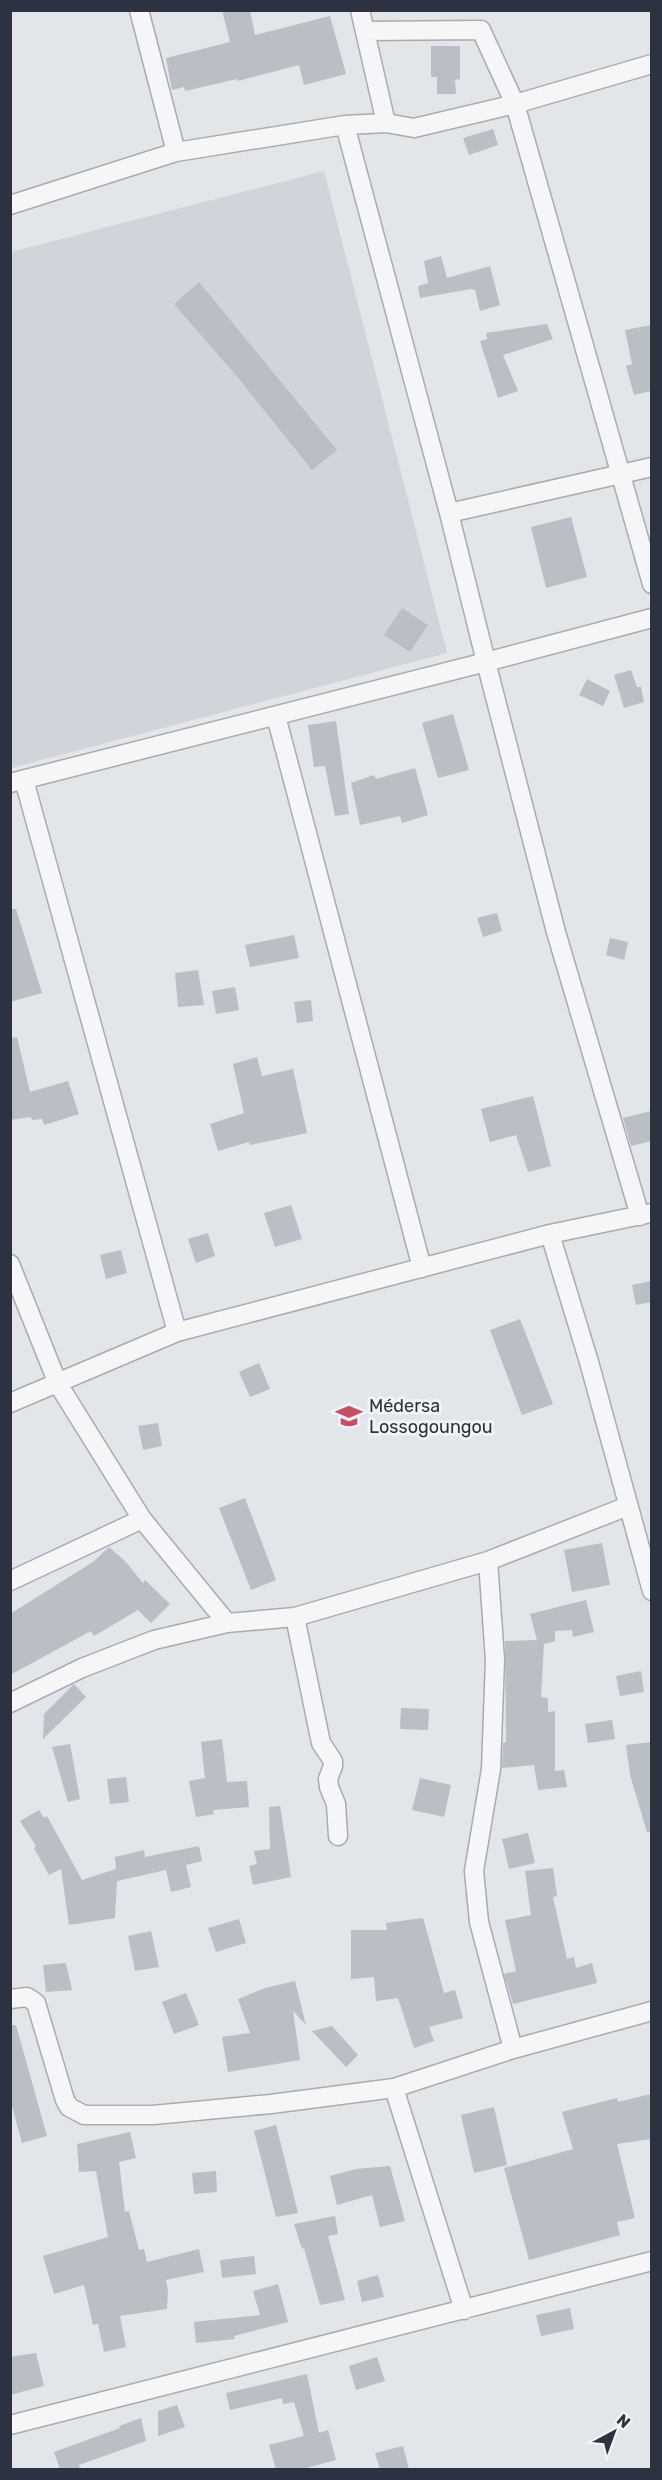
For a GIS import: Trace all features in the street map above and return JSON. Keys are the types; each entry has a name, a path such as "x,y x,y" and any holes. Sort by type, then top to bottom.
{"street":[{"path":"139,10 176,152"},
{"path":"360,10 386,123"},
{"path":"365,31 481,30 515,104 651,584"},
{"path":"10,205 176,152 345,124 386,123 414,128 515,104 651,64"},
{"path":"10,1403 177,1332 550,1234 646,1214 556,932 449,513 345,124"},
{"path":"449,513 651,467"},
{"path":"177,1332 17,782 651,618"},
{"path":"276,716 422,1268"},
{"path":"550,1234 589,1362 651,1591"},
{"path":"10,1264 58,1384 142,1519 227,1623"},
{"path":"10,1703 82,1668 154,1640 227,1623 295,1617 488,1561 628,1506"},
{"path":"10,1581 142,1519"},
{"path":"488,1561 495,1659 491,1769 474,1871 479,1922 513,2049"},
{"path":"295,1617 321,1743 333,1761 328,1787 336,1804 338,1836"},
{"path":"10,2000 27,1997 36,2003 65,2100 69,2108 84,2115 153,2115 271,2104 394,2088 513,2049 651,2011"},
{"path":"394,2088 464,2310"},
{"path":"10,2425 651,2261"}],"shaded area":[{"path":"324,171 447,653 11,768 11,252"}],"building":[{"path":"222,10 250,10 255,35 330,16 346,74 304,85 299,65 238,81 237,79 185,91 184,87 172,90 166,58 230,42"},
{"path":"431,46 460,46 460,79 455,80 456,94 437,94 437,77 431,77"},
{"path":"493,129 498,145 469,155 463,138"},
{"path":"441,256 447,278 490,266 500,305 480,311 475,290 471,289 420,298 418,286 428,283 424,261"},
{"path":"199,282 337,450 312,470 235,374 174,304"},
{"path":"547,324 553,339 503,355 518,391 498,398 480,341 487,339 486,333"},
{"path":"651,325 651,391 634,395 626,366 632,364 625,330"},
{"path":"571,517 587,577 546,588 531,527"},
{"path":"402,608 428,625 410,652 384,635"},
{"path":"631,670 637,687 641,687 644,702 624,708 614,675"},
{"path":"587,679 610,691 603,706 579,695"},
{"path":"453,714 469,770 438,778 422,723"},
{"path":"336,721 349,814 335,816 325,766 314,767 308,725"},
{"path":"415,768 428,815 402,823 400,816 360,825 351,783 374,775 376,779"},
{"path":"10,909 16,909 42,993 10,1002"},
{"path":"497,913 502,931 483,937 477,918"},
{"path":"294,935 299,958 250,967 245,945"},
{"path":"610,938 628,942 624,960 606,955"},
{"path":"198,970 204,1005 178,1007 175,973"},
{"path":"235,987 239,1010 216,1014 212,991"},
{"path":"311,1000 313,1021 297,1023 294,1002"},
{"path":"17,1037 30,1092 68,1081 79,1114 44,1125 42,1119 32,1120 31,1117 10,1120 10,1038"},
{"path":"257,1057 262,1076 293,1069 307,1133 250,1145 249,1142 218,1151 210,1124 244,1113 233,1064"},
{"path":"533,1096 551,1166 528,1172 516,1135 490,1142 481,1109"},
{"path":"651,1111 651,1141 631,1146 623,1118"},
{"path":"291,1205 302,1239 275,1247 264,1213"},
{"path":"208,1233 215,1256 196,1263 188,1239"},
{"path":"121,1250 127,1273 106,1279 100,1255"},
{"path":"651,1281 651,1302 636,1305 632,1285"},
{"path":"520,1319 553,1404 522,1415 490,1330"},
{"path":"259,1363 270,1389 250,1397 239,1372"},
{"path":"158,1423 162,1446 143,1450 138,1426"},
{"path":"245,1498 276,1580 251,1590 219,1508"},
{"path":"602,1543 610,1585 572,1592 564,1550"},
{"path":"109,1547 125,1561 143,1583 145,1580 170,1604 151,1623 138,1610 94,1636 91,1631 10,1675 10,1614 93,1562"},
{"path":"586,1600 594,1632 573,1637 572,1630 555,1631 555,1641 544,1644 541,1697 548,1698 548,1712 555,1711 555,1771 564,1770 567,1787 538,1790 534,1765 502,1768 503,1743 506,1742 505,1641 537,1640 530,1614"},
{"path":"641,1671 644,1692 620,1696 616,1676"},
{"path":"74,1684 86,1697 43,1739 44,1714"},
{"path":"401,1708 429,1709 428,1730 400,1729"},
{"path":"612,1720 615,1739 588,1743 585,1724"},
{"path":"222,1739 227,1782 247,1781 249,1807 213,1810 214,1814 196,1817 189,1781 205,1778 201,1742"},
{"path":"651,1742 651,1832 647,1832 630,1775 626,1745"},
{"path":"70,1744 80,1799 68,1802 52,1747"},
{"path":"126,1777 129,1802 110,1804 107,1779"},
{"path":"420,1778 451,1785 444,1817 412,1810"},
{"path":"280,1806 291,1877 253,1885 249,1866 257,1864 254,1851 270,1849 269,1807"},
{"path":"39,1810 44,1818 47,1816 82,1880 116,1869 115,1857 144,1850 145,1857 199,1846 202,1861 186,1865 191,1887 171,1892 166,1870 117,1881 115,1918 69,1925 61,1869 49,1875 34,1848 36,1846 20,1821"},
{"path":"528,1833 535,1863 509,1869 502,1839"},
{"path":"553,1868 557,1896 553,1897 567,1959 574,1957 576,1968 592,1963 597,1983 513,2004 504,1974 516,1971 505,1920 531,1915 525,1871"},
{"path":"423,1918 444,1993 455,1990 463,2018 429,2027 434,2041 414,2048 398,1998 376,2001 374,1977 351,1979 351,1930 387,1930 386,1923"},
{"path":"239,1919 246,1943 216,1952 208,1928"},
{"path":"151,1931 159,1967 135,1971 128,1936"},
{"path":"66,1963 72,1990 46,1992 43,1965"},
{"path":"295,1981 306,2025 293,2011 300,2060 228,2072 222,2037 250,2033 238,1999 265,1988"},
{"path":"186,1993 199,2025 174,2034 162,2002"},
{"path":"10,2025 16,2025 47,2136 22,2143 10,2099"},
{"path":"332,2026 358,2055 346,2067 312,2031"},
{"path":"651,2094 651,2139 617,2144 635,2218 617,2222 620,2235 529,2260 504,2168 573,2149 562,2112 617,2098 618,2102"},
{"path":"494,2107 507,2165 474,2173 461,2115"},
{"path":"276,2125 298,2213 276,2217 254,2131"},
{"path":"130,2132 136,2158 119,2162 125,2212 129,2211 139,2250 144,2249 147,2262 199,2249 204,2272 166,2280 167,2309 120,2316 126,2347 104,2352 98,2324 93,2325 84,2285 54,2294 43,2256 108,2237 96,2171 79,2172 77,2144"},
{"path":"390,2166 405,2221 380,2227 372,2195 337,2205 330,2176 356,2169"},
{"path":"216,2171 217,2192 194,2194 192,2173"},
{"path":"335,2216 338,2234 328,2236 345,2300 320,2305 304,2248 302,2249 294,2224"},
{"path":"254,2256 256,2274 222,2278 220,2260"},
{"path":"378,2275 384,2297 362,2302 357,2281"},
{"path":"278,2284 288,2322 234,2336 235,2339 196,2343 194,2322 260,2315 253,2291"},
{"path":"570,2308 574,2329 541,2336 536,2315"},
{"path":"36,2353 44,2386 10,2395 10,2357"},
{"path":"377,2357 385,2381 356,2390 349,2366"},
{"path":"307,2374 319,2433 328,2430 336,2460 303,2469 276,2469 269,2445 304,2436 294,2402 283,2404 282,2398 230,2410 226,2393"},
{"path":"177,2405 185,2427 158,2436 158,2411"},
{"path":"141,2418 146,2441 79,2465 80,2469 60,2469 54,2452"},
{"path":"403,2446 409,2469 380,2469 375,2453"}],"place":[{"name":"Médersa Lossogoungou","path":"349,1416"}]}
